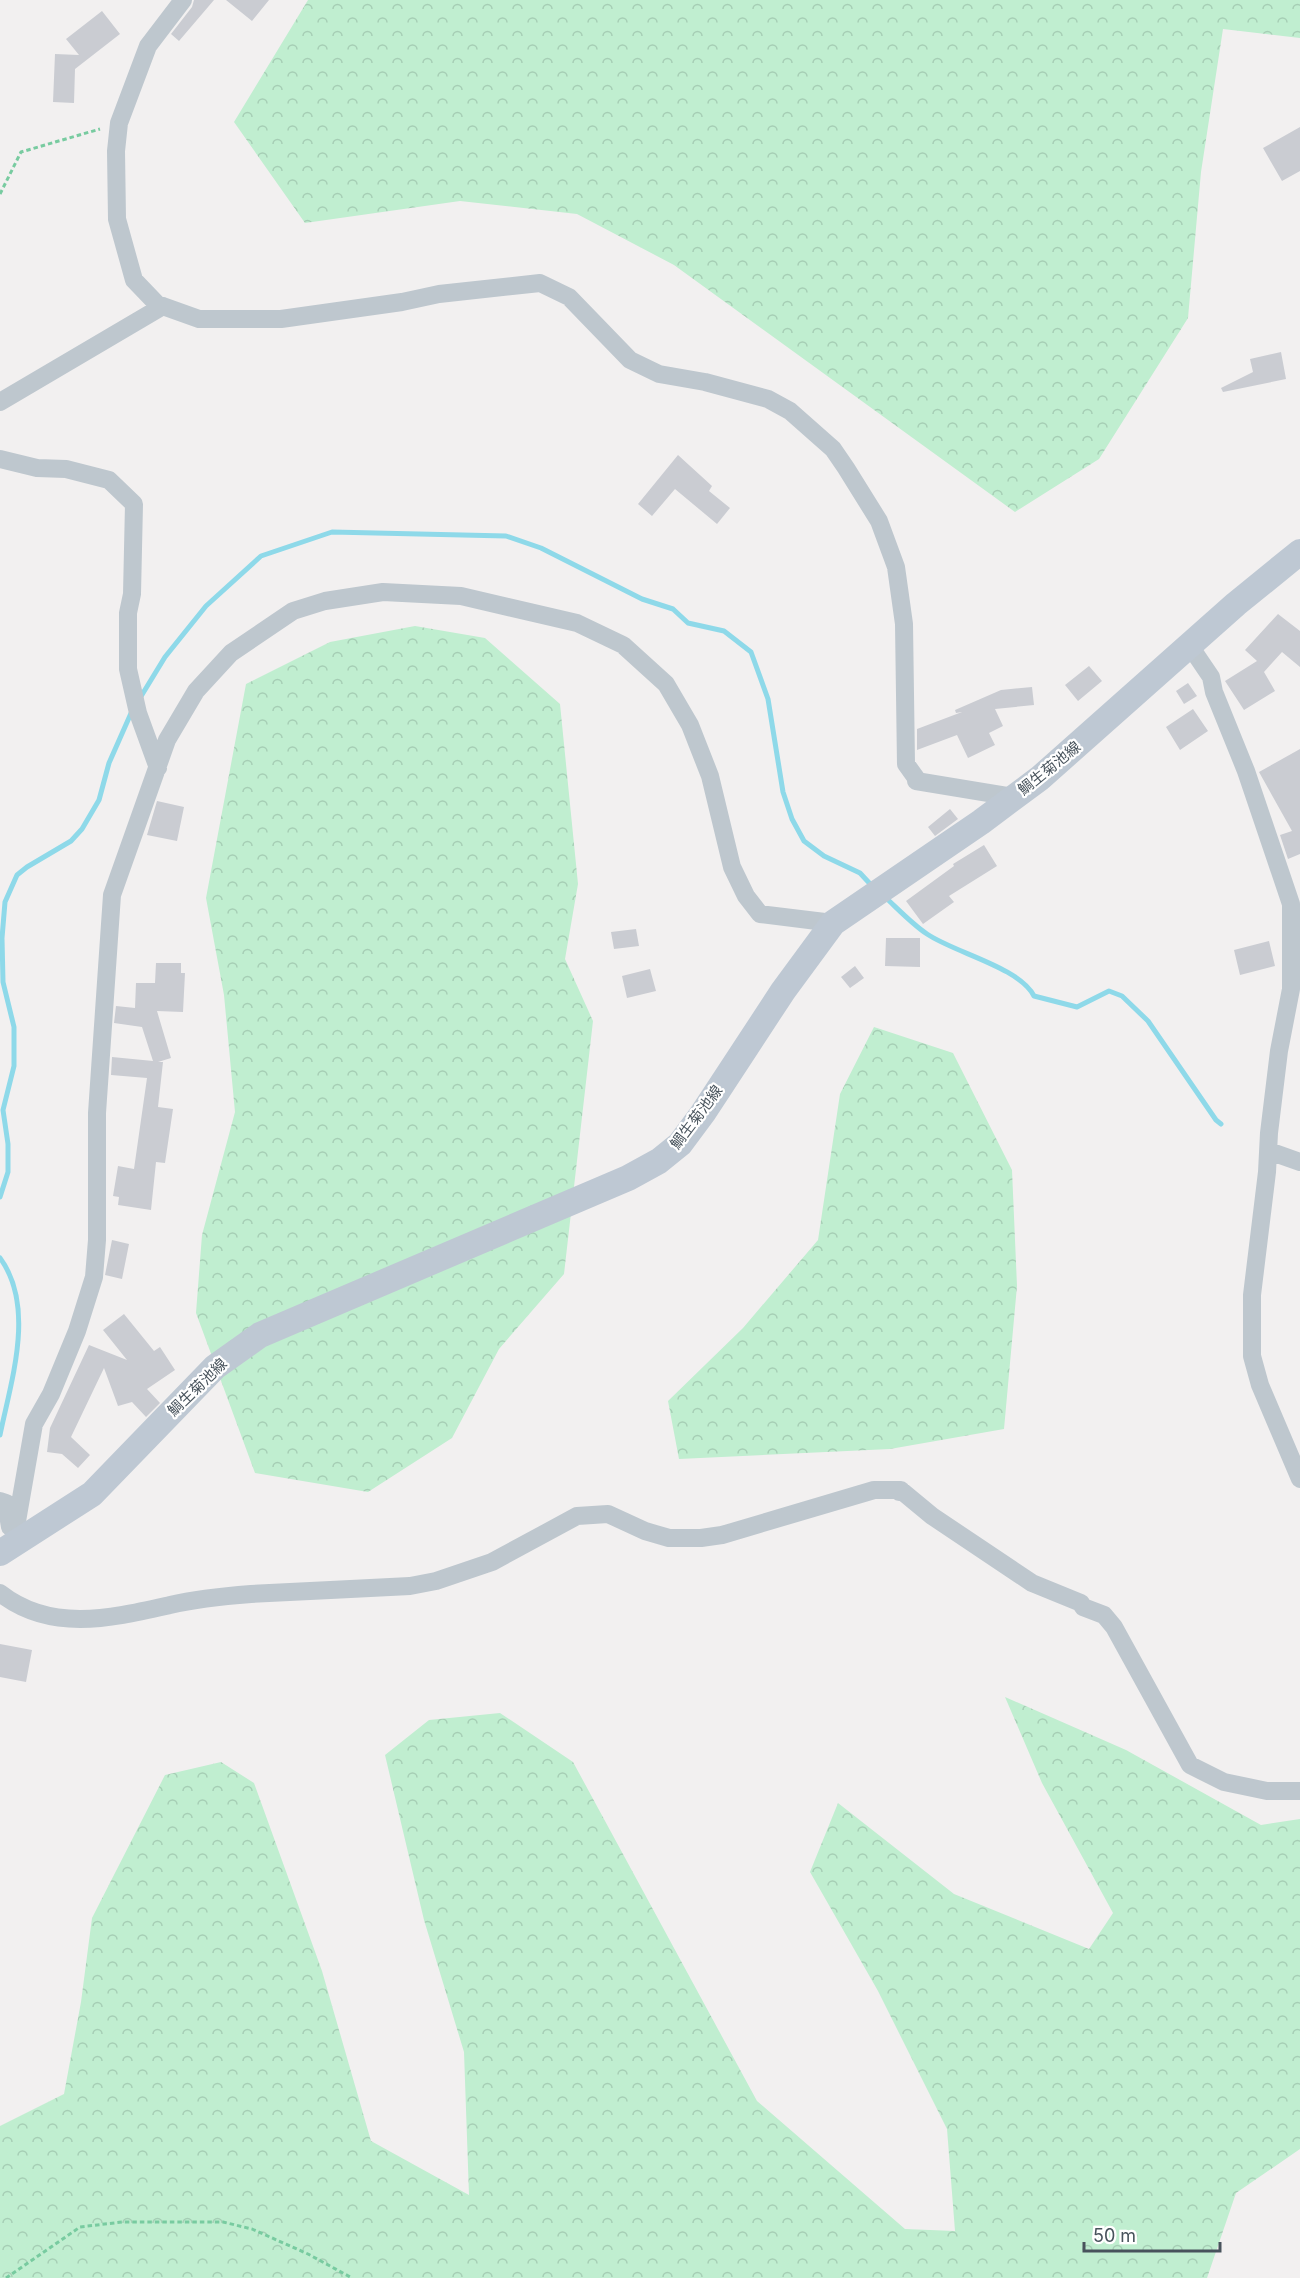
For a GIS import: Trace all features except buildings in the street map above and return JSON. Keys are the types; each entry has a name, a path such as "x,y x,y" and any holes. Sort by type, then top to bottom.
{"main road":[{"name":"鯛生菊池線","path":"7,1549 92,1494 215,1367 260,1335 628,1178 659,1161 680,1144 703,1113 783,991 833,923 981,822 1040,778 1236,604 1300,552"}],"street":[{"path":"183,0 148,46 119,123 116,151 117,219 134,280 157,304 199,319 281,319 402,302 440,294 540,284 569,297 630,360 659,374 705,382 768,399 790,411 833,449 846,468 879,520 896,567 904,624 906,764 916,781 1013,797"},
{"path":"0,402 163,306"},
{"path":"0,459 37,468 66,470 109,480 134,504 132,594 128,612 128,669 138,713 158,768"},
{"path":"7,1549 34,1424 51,1394 73,1341 94,1277 97,1240 97,1113 112,895 167,740 196,691 231,653 293,611 325,601 383,592 461,596 577,623 623,645 666,684 690,725 710,776 732,867 746,896 760,914 833,923"},
{"path":"1190,646 1211,677 1214,692 1246,771 1295,920 1291,989 1279,1051 1252,1295 1252,1356 1260,1385 1300,1479"},
{"path":"1269,1151 1300,1162"},
{"path":"0,1593 17,1606 46,1617 87,1620 250,1594 410,1586 436,1581 492,1562 577,1516 608,1514 645,1532 669,1538 701,1538 722,1535 873,1490 901,1490 899,1492 903,1492 932,1516 1032,1582 1104,1615 1114,1627 1190,1765 1224,1782 1267,1791 1300,1791"},
{"path":"0,1501 6,1503 7,1549"}],"path":[{"path":"0,194 21,152 119,123"},
{"path":"6,2278 80,2227 122,2222 223,2222 252,2229 308,2254 352,2278"}],"green space":[{"path":"308,0 1300,0 1300,38 1223,29 1201,172 1188,318 1099,459 1015,512 674,265 577,214 460,201 305,223 234,122"},
{"path":"415,626 485,638 560,704 578,884 565,959 593,1021 564,1274 499,1349 452,1438 368,1492 255,1473 196,1313 202,1235 235,1112 224,995 206,898 246,684 330,642"},
{"path":"874,1027 953,1053 1012,1170 1017,1286 1004,1429 890,1449 679,1459 668,1401 743,1328 818,1240 840,1094"},
{"path":"1005,1697 1126,1750 1261,1825 1300,1819 1300,2149 1236,2193 1207,2278 0,2278 0,2126 64,2094 81,2002 92,1918 165,1775 221,1762 254,1783 322,1971 371,2141 469,2195 464,2052 424,1920 385,1755 429,1720 500,1713 573,1762 757,2101 905,2229 955,2231 947,2129 878,1991 810,1872 838,1803 954,1894 1089,1949 1113,1913 1042,1783"}],"waterway":[{"path":"140,698 165,657 206,606 261,556 332,532 506,536 541,548 642,599 673,609 688,623 724,631 751,652 768,699 783,792 792,819 804,841 824,856 860,873 873,887"},
{"path":"0,1197 8,1172 8,1144 3,1110 14,1066 14,1027 3,982 2,938 5,902 17,875 71,841 82,829 99,800 109,763 132,711"},
{"path":"885,897 927,934 1015,977 1034,996 1077,1007 1109,991 1122,996 1148,1021 1221,1124"},
{"path":"0,1258 11,1277 17,1299 19,1321 18,1345 0,1435"}]}
